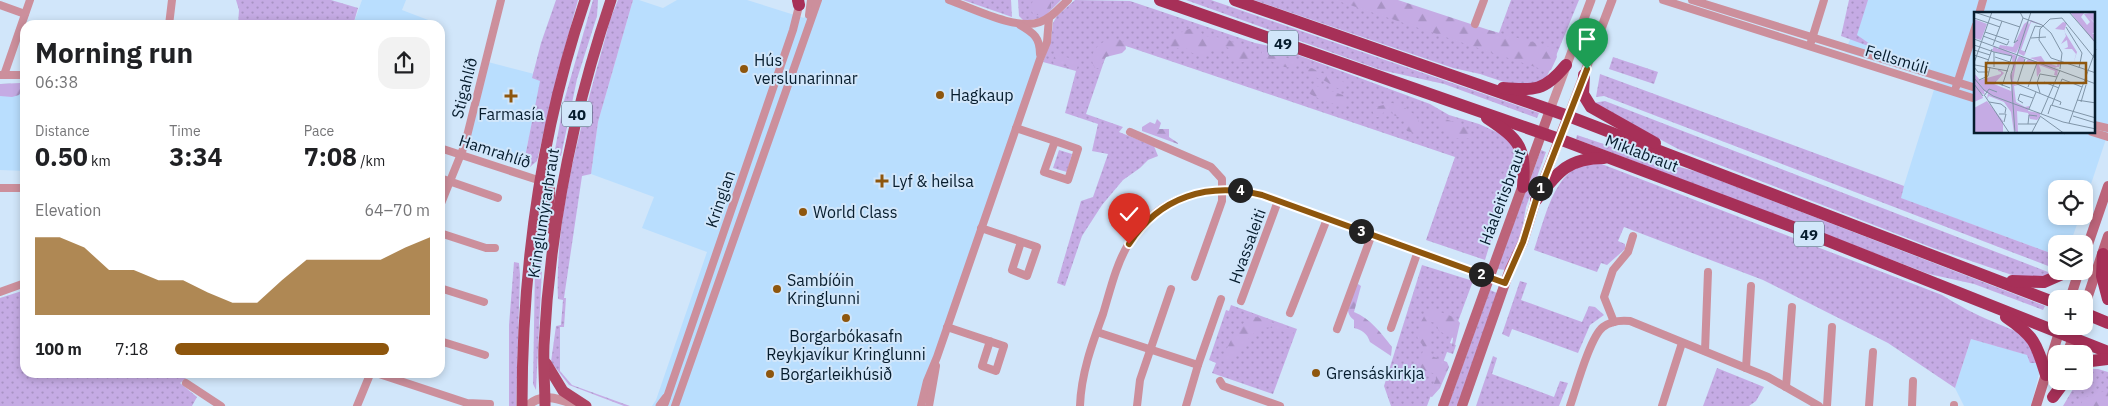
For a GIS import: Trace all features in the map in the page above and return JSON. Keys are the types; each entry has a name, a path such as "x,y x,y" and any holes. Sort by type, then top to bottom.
{"highway":[{"name":"Miklabraut","path":"1160,0 1611,158 1987,304 2048,325"},
{"name":"Miklabraut","path":"1235,0 1246,2 1568,116 2048,300"},
{"path":"1485,87 1531,90 1541,88 1555,79 1566,65"},
{"path":"1584,75 1584,94 1595,110 1651,140 1671,156"},
{"path":"1474,109 1508,133 1518,145 1524,157 1523,187"},
{"path":"1536,200 1552,178 1573,162 1584,159 1611,158"},
{"path":"2103,254 2102,276 2108,299"},
{"path":"1994,279 2032,283 2054,280"},
{"path":"1987,304 2030,334 2039,350 2046,374"},
{"path":"2093,317 2108,323"},
{"name":"Miklabraut","path":"2080,335 2108,352"},
{"path":"2093,361 2108,359"},
{"path":"2052,401 2059,390"}],"main road":[{"name":"Kringlumýrarbraut","path":"522,406 523,323 527,279 541,181 557,99 585,0"},
{"name":"Kringlumýrarbraut","path":"541,402 549,271 554,232 585,82 611,0"},
{"name":"Háaleitisbraut","path":"1443,406 1488,277 1505,238 1550,110"},
{"name":"Háaleitisbraut","path":"1462,406 1505,283 1523,242 1536,200 1568,116"},
{"path":"541,181 549,186 551,192 547,221 549,227 554,232"},
{"path":"2091,235 2108,186"},
{"path":"2090,290 2108,236"},
{"path":"2036,406 2058,335"},
{"path":"544,360 563,391 586,406"}],"street":[{"path":"23,20 30,0"},
{"path":"170,20 172,0"},
{"name":"Stigahlíð","path":"445,194 461,155 501,0"},
{"name":"Kringlan","path":"675,406 818,0"},
{"path":"949,0 1019,24 1034,34 1038,40 1040,59"},
{"path":"1019,24 1033,24 1049,18 1068,0"},
{"path":"1475,24 1484,0"},
{"name":"Háaleitisbraut","path":"1550,110 1591,0"},
{"name":"Háaleitisbraut","path":"1568,116 1612,0"},
{"name":"Fellsmúli","path":"1663,0 1974,97"},
{"name":"Fellsmúli","path":"1692,0 1974,87"},
{"path":"1810,46 1824,0"},
{"name":"Kringlan","path":"802,1 806,32"},
{"name":"Kringlan","path":"665,402 802,1"},
{"path":"0,5 25,14"},
{"path":"921,406 927,381 1047,42 1049,18"},
{"path":"20,27 2,75 20,75"},
{"path":"1955,92 1974,31"},
{"path":"1016,128 1055,141 1078,149 1068,180 1044,172 1055,141"},
{"path":"1130,132 1210,167 1222,178 1222,201 1195,277"},
{"path":"2096,133 2108,137"},
{"name":"Hamrahlíð","path":"445,150 541,181"},
{"path":"445,180 498,198"},
{"path":"0,188 20,188"},
{"name":"Hvassaleiti","path":"1080,406 1083,376 1096,332 1119,265 1136,233 1148,219 1175,201 1201,192 1222,189 1248,191 1505,283"},
{"name":"Hvassaleiti","path":"1241,301 1278,201"},
{"path":"1290,313 1327,218"},
{"path":"981,228 1021,242"},
{"path":"1337,329 1372,234"},
{"path":"445,235 486,248 495,248"},
{"path":"1614,322 1604,297 1613,270 1628,252 1633,236"},
{"path":"1391,328 1418,251"},
{"path":"1705,352 1708,272"},
{"path":"0,292 20,286"},
{"path":"1746,368 1751,286"},
{"path":"1137,406 1140,380 1171,289"},
{"path":"445,290 484,302"},
{"name":"Hvassaleiti","path":"1186,406 1221,299"},
{"path":"1786,387 1792,307"},
{"path":"1570,406 1594,337 1603,327 1614,322 1630,321 1746,368 1786,387 1819,406"},
{"path":"947,327 990,341"},
{"path":"1827,406 1832,327"},
{"path":"1096,332 1198,365"},
{"path":"445,343 485,355"},
{"path":"1662,406 1682,343"},
{"path":"1869,406 1873,352"},
{"path":"928,406 937,357"},
{"path":"357,406 369,378"},
{"path":"390,378 467,403 490,404"},
{"path":"1220,381 1223,386 1280,406"},
{"path":"1912,406 1913,381"},
{"path":"186,383 221,406"},
{"path":"522,384 541,402"},
{"path":"527,406 555,398 580,406"},
{"path":"1802,406 1807,399"},
{"path":"660,406 665,402"}],"shaded area":[{"path":"362,0 406,0 402,10 428,20 355,20"},
{"path":"633,0 639,0 663,8 677,0 747,0 804,18 814,0 951,0 1036,31 1041,39 1042,48 935,368 925,406 652,406 656,400 707,252 642,228 654,197 591,174 598,122"},
{"path":"1866,0 2108,0 2108,133 2092,180 2048,180 2048,225 2077,225 2073,235 2048,235 2048,252 1900,198 1937,80 1845,52"},
{"path":"488,62 542,76 523,165 468,146"},
{"path":"0,84 20,84 20,171 0,170"},
{"path":"1971,339 2028,355 2036,363 2040,370 2031,406 1964,406 1955,388"}],"green space":[{"path":"236,0 331,0 358,8 354,20 238,20 239,10"},
{"path":"556,0 578,0 558,72 537,161 530,167 524,162 540,81 532,78 541,43"},
{"path":"593,0 598,0 597,16 577,79 561,156 554,155 564,101"},
{"path":"618,0 633,0 598,122 591,174 582,176 564,298 566,298 564,327 560,327 560,371 572,385 630,406 624,406 569,385 551,362 556,326 561,325 563,300 558,299 558,264 567,193 582,123 610,20"},
{"path":"963,0 1011,0 1012,17"},
{"path":"1018,0 1061,0 1043,18 1024,21 1019,16"},
{"path":"1033,0 1050,0 1051,8 1044,15 1033,15 1031,6"},
{"path":"1075,0 1130,1 1255,43 1279,48 1430,104 1449,115 1479,124 1503,135 1514,143 1519,161 1506,191 1485,260 1426,240 1455,157 1111,41 1086,114 1123,127 1119,132 1154,146 1158,156 1148,160 1123,180 1102,205 1082,236 1065,286 1057,283 1081,201 1093,197 1108,154 1092,151 1098,124 1065,113 1076,71 1043,62 1051,40 1053,23 1057,16"},
{"path":"1186,0 1211,0 1539,113 1537,118 1444,84 1381,70"},
{"path":"1254,0 1337,0 1492,52 1511,0 1579,0 1551,68 1544,82 1538,86 1507,83 1453,68"},
{"path":"1335,0 1398,0 1489,30 1550,47 1556,52 1557,57 1551,70 1547,71"},
{"path":"1849,0 1868,0 1857,35 1870,44 1871,47 1841,36"},
{"path":"1192,28 1200,31 1204,36 1225,38 1249,50 1251,56 1248,61 1238,63 1228,57 1229,48 1222,46 1221,50 1209,51 1202,55 1192,53 1185,47 1174,49 1168,46 1169,41 1183,31"},
{"path":"1111,39 1119,39 1125,43 1126,49 1122,53 1106,57 1100,68 1095,68 1092,58 1095,49"},
{"path":"1262,51 1297,61 1299,64 1284,67 1270,60 1262,54"},
{"path":"1059,55 1079,61 1077,69 1055,64 1053,62 1054,57"},
{"path":"1613,57 1658,72 1654,84 1609,69"},
{"path":"1312,68 1341,80 1345,83 1345,87 1336,88 1323,80 1304,73 1306,69"},
{"path":"1600,74 1904,186 1901,198 2048,252 2048,266 1604,96 1596,97"},
{"path":"20,83 20,94 12,97 0,96 0,84"},
{"path":"1316,86 1343,95 1346,102 1345,106 1337,105 1309,93 1311,88"},
{"path":"1605,101 2048,272 2048,277 2027,278 2012,275 1933,248 1678,149 1593,103"},
{"path":"1392,103 1403,107 1416,117 1421,126 1421,132 1418,134 1407,131 1404,127 1406,122 1404,119 1393,115 1392,111 1384,112 1380,117 1375,117 1372,110 1375,107"},
{"path":"1439,117 1460,124 1467,129 1470,135 1469,138 1459,139 1451,136 1437,122"},
{"path":"1157,119 1161,123 1159,129 1169,129 1169,137 1178,144 1142,131 1142,127 1150,122 1155,124"},
{"path":"1577,135 1636,155 1698,172 2045,306 2043,310 1974,284 1929,274 1576,139"},
{"path":"1059,150 1072,154 1067,172 1053,168"},
{"path":"1541,150 1546,152 1526,207 1522,230 1509,266 1506,270 1497,269"},
{"path":"1599,163 1942,295 1974,313 2030,339 2036,363 2030,363 2027,355 1971,339 1955,388 1888,343 1763,280 1624,227 1618,241 1625,244 1625,249 1607,265 1601,263 1597,272 1534,250 1549,205 1560,183 1576,168"},
{"path":"547,189 541,248 542,268 536,390 533,384 535,269"},
{"path":"514,262 519,263 520,275 516,406 509,406 509,325"},
{"path":"1422,265 1473,281 1450,343 1456,345 1453,354 1447,352 1427,406 1391,406 1384,386"},
{"path":"1520,281 1527,283 1521,300 1582,322 1589,306 1595,307 1604,315 1590,325 1578,353 1512,329 1509,337 1502,334"},
{"path":"1355,285 1361,286 1354,312 1370,322 1384,337 1392,347 1391,356 1370,342 1364,332 1354,328 1354,320 1350,316 1348,308"},
{"path":"1490,290 1497,293 1458,406 1448,406"},
{"path":"20,292 20,378 186,378 180,383 197,397 192,406 0,406 0,298"},
{"path":"1231,305 1297,329 1273,394 1212,373 1216,363 1209,360 1226,310 1229,311"},
{"path":"1430,308 1456,318 1460,323 1454,349 1452,346 1453,338 1439,331 1436,323 1431,322 1429,329 1429,355 1447,362 1449,367 1440,388 1432,397 1428,396 1436,379 1435,374 1423,370 1419,366 1423,348 1417,336 1421,322"},
{"path":"1253,316 1295,330 1292,335 1273,328 1259,330 1248,339 1230,362 1226,362 1224,358 1231,340 1243,323"},
{"path":"1493,356 1497,358 1492,374 1554,397 1560,381 1568,383 1559,406 1476,406"},
{"path":"1717,368 1764,387 1756,401 1749,406 1703,406"},
{"path":"2093,369 2108,372 2108,406 2063,406 2073,390 2093,390"},
{"path":"2108,390 2108,406 2081,406 2083,398"}],"place":[{"name":"Hús verslunarinnar","path":"744,69"},
{"name":"Hagkaup","path":"940,95"},
{"name":"Farmasía","path":"511,96"},
{"name":"Lyf & heilsa","path":"882,181"},
{"name":"World Class","path":"803,212"},
{"name":"Sambíóin Kringlunni","path":"777,289"},
{"name":"Borgarbókasafn Reykjavíkur Kringlunni","path":"846,318"},
{"name":"Grensáskirkja","path":"1316,373"},
{"name":"Borgarleikhúsið","path":"770,374"}],"route":[{"path":"1129,244 1148,219 1175,201 1201,192 1235,189 1262,195 1505,283 1520,250 1536,200 1587,69"}]}
